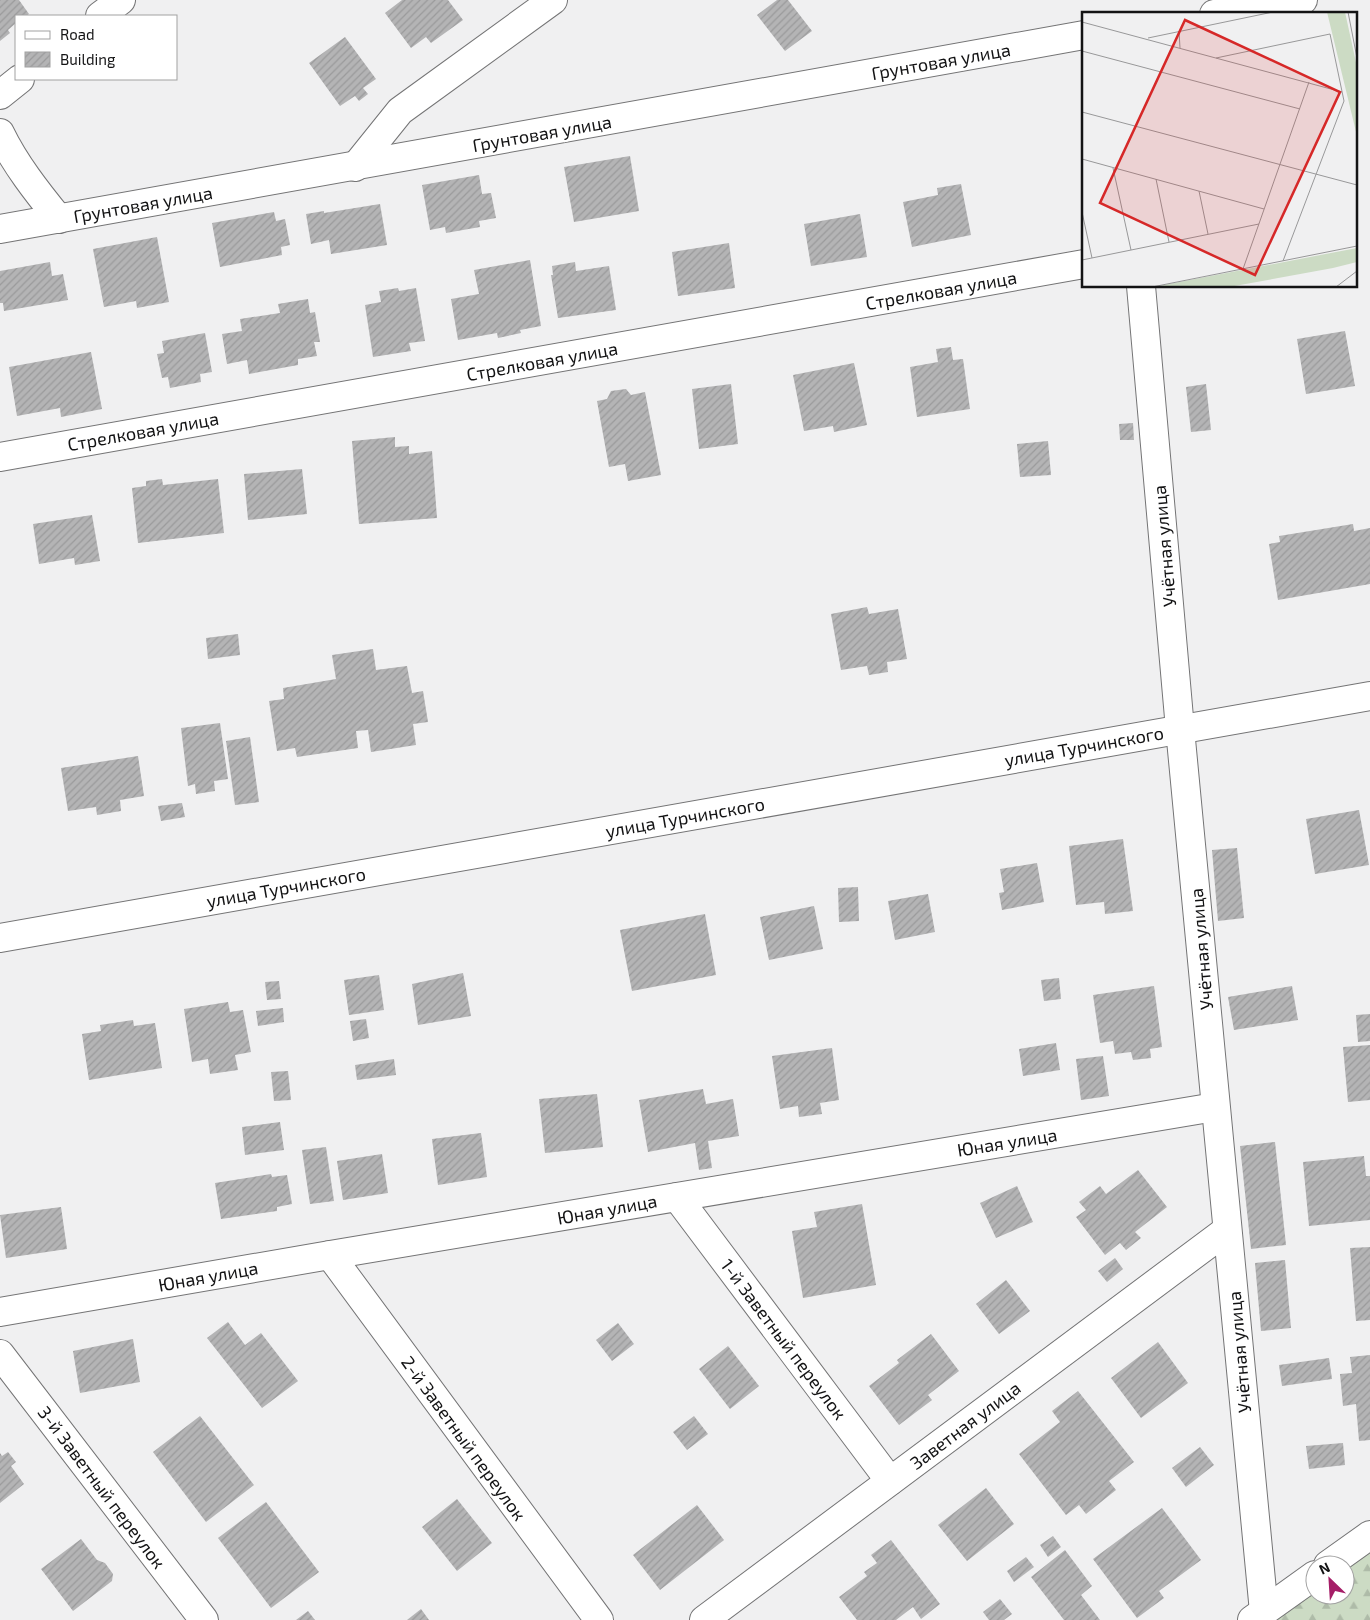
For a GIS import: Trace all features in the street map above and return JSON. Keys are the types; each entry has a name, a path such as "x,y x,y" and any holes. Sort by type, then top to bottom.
{"street":[{"path":"101,15 121,0"},
{"path":"355,167 400,110 553,0"},
{"path":"1227,12 1303,0"},
{"name":"Грунтовая улица","path":"0,230 1082,35"},
{"path":"0,95 19,80"},
{"path":"0,133 39,194 58,219"},
{"name":"Стрелковая улица","path":"0,457 1082,264"},
{"name":"Учётная улица","path":"1142,288 1180,729 1227,1230 1258,1616"},
{"name":"улица Турчинского","path":"0,938 1370,696"},
{"name":"Юная улица","path":"0,1312 1215,1107"},
{"name":"1-й Заветный переулок","path":"677,1197 890,1481"},
{"name":"Заветная улица","path":"704,1620 1227,1230"},
{"name":"2-й Заветный переулок","path":"330,1255 599,1620"},
{"name":"3-й Заветный переулок","path":"0,1354 204,1620"},
{"path":"1342,1555 1370,1535"},
{"path":"1258,1616 1305,1582"}],"green space":[{"path":"1370,1543 1370,1620 1264,1620 1305,1590 1305,1605 1355,1605 1355,1556"}],"building":[{"path":"0,0 19,0 29,14 15,15 15,24 8,30 10,33 0,41"},
{"path":"402,0 448,0 463,20 431,43 426,37 411,48 385,13"},
{"path":"777,0 788,0 812,31 785,51 757,15"},
{"path":"345,37 376,79 363,88 368,94 359,101 355,96 340,106 309,63"},
{"path":"630,156 639,211 574,222 564,167"},
{"path":"479,175 482,194 491,193 496,218 479,221 480,227 446,233 445,227 430,230 422,185"},
{"path":"961,184 971,235 912,247 903,202 938,195 937,188"},
{"path":"380,204 387,245 331,254 329,240 311,244 306,214"},
{"path":"274,212 276,221 285,219 290,245 281,247 282,255 220,267 212,223"},
{"path":"860,214 867,257 811,266 804,224"},
{"path":"157,237 169,302 137,308 136,301 104,307 93,249"},
{"path":"729,243 735,288 678,296 672,252"},
{"path":"530,260 541,326 520,330 521,333 498,338 497,333 458,340 451,299 479,294 474,270"},
{"path":"50,262 52,276 63,274 68,300 4,311 3,303 0,303 0,271"},
{"path":"575,262 576,271 609,266 616,310 558,318 551,275 553,275 552,266"},
{"path":"398,288 399,291 416,288 425,341 409,343 411,351 373,357 365,305 381,302 379,291"},
{"path":"308,299 310,313 315,312 320,342 314,342 317,356 298,359 298,365 249,374 247,360 227,364 222,334 242,331 240,319 280,313 278,304"},
{"path":"1345,331 1355,386 1306,394 1297,339"},
{"path":"205,333 212,372 200,374 201,382 170,388 168,377 162,378 157,354 164,353 162,341"},
{"path":"951,347 953,360 963,359 970,409 917,417 910,367 938,362 936,349"},
{"path":"91,352 102,409 61,417 60,408 17,416 9,367"},
{"path":"854,363 867,425 834,432 833,426 804,431 793,375"},
{"path":"731,384 738,444 699,449 692,389"},
{"path":"1206,384 1211,430 1191,432 1186,387"},
{"path":"626,389 631,395 645,392 661,475 628,481 625,464 609,467 597,401 607,399 611,391"},
{"path":"1133,423 1134,440 1120,440 1119,424"},
{"path":"395,437 395,447 409,446 409,454 432,451 437,518 359,524 352,441"},
{"path":"1048,441 1051,475 1020,477 1017,444"},
{"path":"302,469 307,514 248,520 244,474"},
{"path":"162,479 163,485 218,479 224,533 138,543 132,488 146,486 146,481"},
{"path":"92,515 100,561 75,565 74,558 39,564 33,524"},
{"path":"1353,524 1354,531 1370,528 1370,584 1278,600 1269,544 1280,542 1279,536"},
{"path":"867,607 869,614 898,609 907,659 887,662 888,672 869,675 867,666 841,670 831,614"},
{"path":"238,634 240,655 208,659 206,638"},
{"path":"373,649 376,670 407,666 412,693 423,691 428,722 413,724 416,745 371,752 368,730 356,731 358,748 297,757 295,748 277,751 269,701 284,699 283,688 336,679 332,655"},
{"path":"220,723 228,779 214,781 215,791 196,794 195,784 188,786 181,728"},
{"path":"250,737 259,802 235,805 226,741"},
{"path":"138,756 144,796 120,800 121,811 97,815 96,807 68,811 61,768"},
{"path":"182,803 185,817 161,821 158,806"},
{"path":"1359,810 1369,865 1315,874 1306,819"},
{"path":"1123,839 1133,911 1105,914 1104,902 1076,905 1069,846"},
{"path":"1237,848 1244,918 1218,921 1212,850"},
{"path":"1037,863 1044,902 1002,910 999,893 1004,892 1000,869"},
{"path":"858,887 859,921 839,922 838,888"},
{"path":"928,894 935,932 895,940 888,901"},
{"path":"814,906 823,949 769,960 760,917"},
{"path":"705,914 716,975 632,991 620,930"},
{"path":"463,973 471,1016 418,1025 412,984"},
{"path":"379,975 384,1010 349,1015 344,980"},
{"path":"1059,978 1061,999 1044,1001 1041,980"},
{"path":"279,981 281,999 267,1000 265,982"},
{"path":"1154,986 1162,1047 1150,1049 1151,1058 1133,1060 1131,1052 1115,1054 1113,1041 1100,1043 1093,995"},
{"path":"1292,986 1298,1020 1234,1030 1228,997"},
{"path":"228,1002 230,1012 243,1010 251,1052 235,1055 238,1070 210,1074 208,1059 192,1062 184,1009"},
{"path":"283,1008 284,1022 258,1026 256,1011"},
{"path":"1370,1014 1370,1041 1358,1042 1356,1015"},
{"path":"366,1019 369,1038 353,1041 350,1021"},
{"path":"133,1020 134,1026 155,1023 162,1068 89,1080 82,1034 101,1031 100,1025"},
{"path":"1056,1043 1060,1070 1023,1076 1019,1049"},
{"path":"1370,1045 1370,1100 1348,1102 1343,1047"},
{"path":"832,1048 839,1100 820,1103 822,1114 799,1117 798,1106 780,1109 772,1056"},
{"path":"1103,1056 1109,1096 1081,1100 1076,1059"},
{"path":"394,1059 396,1075 357,1080 355,1065"},
{"path":"288,1071 291,1100 274,1101 271,1072"},
{"path":"703,1089 706,1104 733,1099 739,1136 708,1141 712,1168 699,1170 695,1143 648,1152 639,1100"},
{"path":"597,1094 603,1147 545,1153 539,1099"},
{"path":"280,1122 284,1150 245,1155 242,1127"},
{"path":"481,1133 487,1177 438,1185 432,1139"},
{"path":"1275,1142 1286,1245 1251,1249 1240,1146"},
{"path":"326,1147 334,1201 310,1204 302,1150"},
{"path":"382,1154 388,1193 343,1200 337,1161"},
{"path":"1364,1156 1366,1176 1370,1176 1370,1220 1309,1226 1303,1162"},
{"path":"1138,1170 1167,1207 1135,1232 1141,1238 1126,1250 1120,1243 1105,1255 1076,1217 1086,1210 1079,1202 1100,1186 1106,1194"},
{"path":"271,1174 272,1177 287,1175 292,1204 277,1207 277,1211 221,1219 215,1183"},
{"path":"1017,1186 1033,1222 996,1238 980,1203"},
{"path":"862,1204 876,1285 803,1298 792,1231 817,1227 814,1212"},
{"path":"61,1207 67,1249 6,1258 0,1215"},
{"path":"1370,1247 1370,1320 1356,1321 1350,1248"},
{"path":"1115,1258 1123,1269 1107,1282 1098,1271"},
{"path":"1285,1260 1291,1328 1261,1331 1255,1263"},
{"path":"1006,1280 1030,1311 999,1334 976,1304"},
{"path":"228,1322 245,1345 261,1333 298,1381 262,1408 207,1338"},
{"path":"618,1323 634,1344 612,1361 596,1340"},
{"path":"931,1334 959,1371 928,1395 932,1400 899,1425 869,1386 899,1363 897,1360"},
{"path":"133,1339 140,1382 80,1393 73,1351"},
{"path":"1158,1342 1188,1383 1141,1418 1111,1378"},
{"path":"728,1346 759,1386 730,1409 699,1369"},
{"path":"1370,1355 1370,1440 1359,1441 1356,1404 1343,1406 1340,1374 1352,1373 1350,1357"},
{"path":"1329,1358 1332,1379 1282,1386 1279,1365"},
{"path":"1078,1391 1134,1462 1109,1481 1116,1490 1086,1514 1079,1505 1066,1515 1019,1454 1060,1422 1052,1411"},
{"path":"200,1416 254,1485 206,1522 153,1452"},
{"path":"694,1416 708,1434 687,1450 673,1432"},
{"path":"1343,1443 1345,1465 1309,1469 1306,1446"},
{"path":"1200,1447 1214,1465 1186,1487 1172,1468"},
{"path":"8,1452 16,1462 11,1466 24,1484 0,1503 0,1453 2,1456"},
{"path":"986,1488 1014,1524 967,1561 938,1525"},
{"path":"457,1499 492,1543 457,1571 422,1527"},
{"path":"266,1502 319,1572 271,1608 218,1538"},
{"path":"697,1505 724,1540 660,1590 633,1555"},
{"path":"1162,1508 1201,1560 1159,1591 1164,1598 1137,1618 1093,1559"},
{"path":"1053,1536 1061,1547 1048,1557 1040,1545"},
{"path":"81,1539 97,1560 105,1563 113,1574 112,1581 73,1611 41,1569"},
{"path":"891,1540 940,1604 921,1619 913,1607 896,1620 857,1620 839,1597 867,1576 864,1572 877,1563 871,1555"},
{"path":"1065,1550 1092,1586 1081,1595 1100,1620 1064,1620 1031,1577"},
{"path":"1026,1557 1034,1567 1014,1582 1007,1571"},
{"path":"1000,1599 1012,1614 1004,1620 989,1620 983,1612"},
{"path":"421,1609 429,1620 407,1620"},
{"path":"308,1611 315,1620 296,1620"}]}
